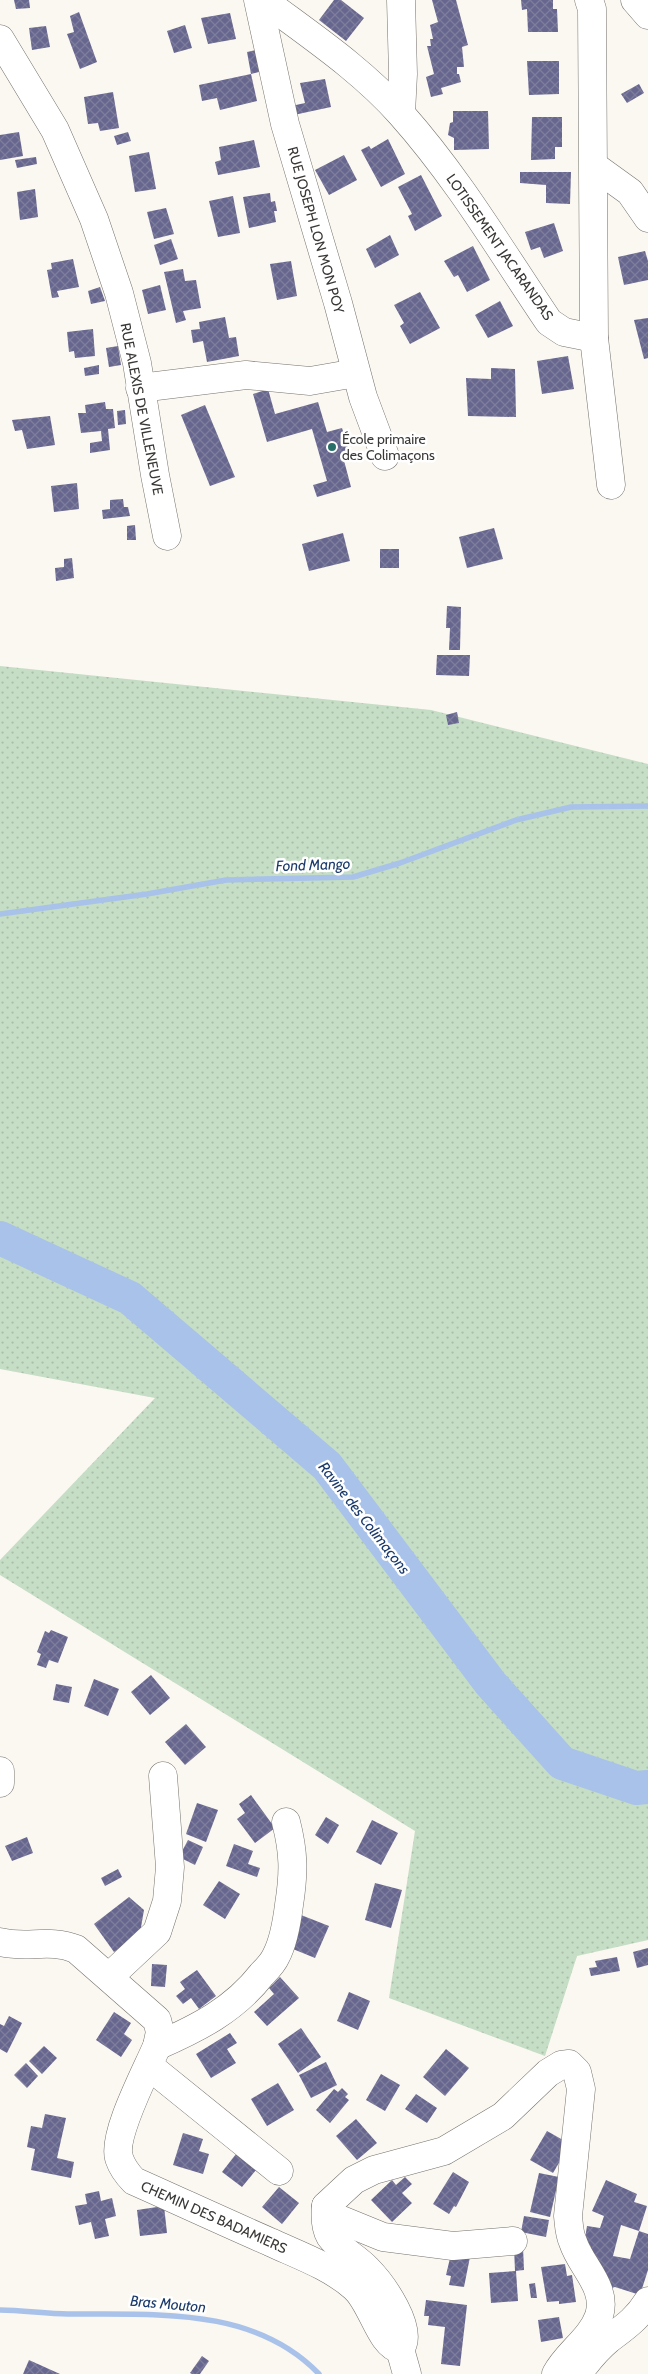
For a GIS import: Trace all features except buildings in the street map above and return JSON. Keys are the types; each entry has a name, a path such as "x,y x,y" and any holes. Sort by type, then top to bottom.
{"street":[{"name":"RUE JOSEPH LON MON POY","path":"258,0 284,124 338,303 356,373 385,456"},
{"name":"LOTISSEMENT JACARANDAS","path":"263,0 355,69 401,113 462,188 549,322 564,332 594,338"},
{"path":"401,0 403,74 401,113"},
{"path":"589,0 592,9 594,338 611,485"},
{"name":"RUE ALEXIS DE VILLENEUVE","path":"0,39 55,130 94,219 119,293 137,363 168,536"},
{"path":"594,166 630,192 648,218"},
{"path":"140,388 246,375 310,381 356,373"},
{"path":"0,1771 0,1783"},
{"path":"109,1977 157,1932 167,1901 170,1867 164,1776"},
{"path":"279,2171 153,2056 227,2010 250,1989 276,1956 287,1920 293,1882 294,1850 286,1822"},
{"name":"CHEMIN DES BADAMIERS","path":"0,1942 19,1945 51,1942 64,1944 76,1949 157,2020 160,2032 153,2056 118,2138 118,2157 124,2170 134,2181 324,2267 355,2287 372,2310 387,2342 404,2361"},
{"path":"404,2361 406,2334 403,2324 379,2283 367,2269 339,2246 329,2234 325,2220 326,2206 338,2192 354,2180 374,2170 444,2151 503,2116 548,2073 561,2064 569,2064 577,2072 581,2089 568,2216 569,2228 573,2243 597,2286 600,2299 599,2316 590,2333 562,2363 556,2374"},
{"path":"326,2206 334,2217 382,2237 453,2246 513,2241"},
{"path":"578,2374 588,2359 608,2339 626,2328 640,2315 648,2301"}],"green space":[{"path":"0,666 431,710 648,764 648,1940 577,1956 545,2056 389,1998 415,1831 0,1575 0,1560 155,1398 0,1369"}],"waterway":[{"name":"Fond Mango","path":"0,914 147,894 226,880 353,877 400,863 516,820 571,807 648,806"},
{"name":"Ravine des Colimaçons","path":"0,1238 130,1298 327,1466 491,1684 562,1763 636,1788 648,1787"},
{"name":"Bras Mouton","path":"0,2310 60,2314 169,2315 234,2325 265,2336 293,2352 319,2374"}],"place":[{"name":"École primaire des Colimaçons","path":"332,447"}]}
